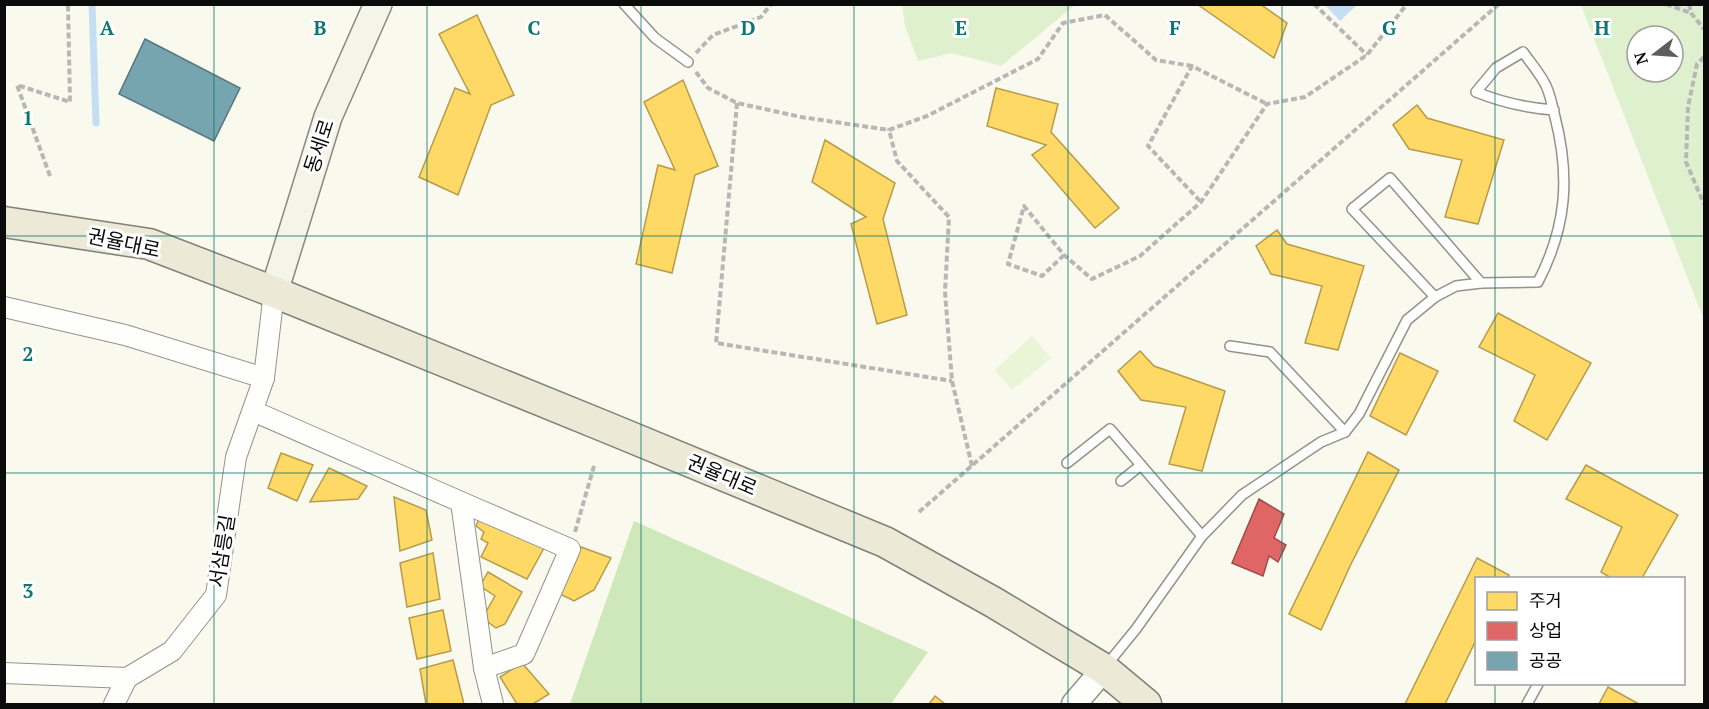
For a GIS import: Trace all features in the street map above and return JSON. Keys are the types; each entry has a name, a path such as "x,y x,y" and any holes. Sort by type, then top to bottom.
{"main road":[{"name":"동세로","path":"274,292 328,117 378,4"},
{"name":"권율대로","path":"4,222 149,244 274,292 885,543 993,602 1104,669 1146,705"}],"street":[{"path":"274,292 264,378 253,411 570,549 524,654 484,668"},
{"path":"4,307 125,335 264,378"},
{"name":"서삼릉길","path":"127,678 172,651 216,595 236,457 253,411"},
{"path":"461,502 484,668 493,705"},
{"path":"1074,705 1104,669"},
{"path":"4,674 127,678 114,705"}],"lane":[{"path":"624,4 655,38 688,62"},
{"path":"1104,669 1136,629 1202,536 1242,495 1321,442 1345,432 1359,414 1407,320 1435,297 1456,286 1538,282 1550,258 1559,226 1564,179 1561,140 1554,111 1545,83 1522,52 1496,68 1476,92 1501,102 1554,111"},
{"path":"1435,297 1352,209 1390,178 1481,283"},
{"path":"1230,346 1270,352 1345,432"},
{"path":"1067,463 1110,429 1202,536"},
{"path":"1121,481 1141,465"},
{"path":"1527,705 1537,685"}],"path":[{"path":"50,176 17,85 70,102 69,4"},
{"path":"771,4 761,17 713,35 688,62 708,88 737,103 801,117 889,130 927,116 1038,60 1063,23 1106,15 1156,60 1192,66 1267,104 1305,98 1367,55 1407,4"},
{"path":"1314,4 1367,55"},
{"path":"919,513 1499,4"},
{"path":"1666,4 1691,13"},
{"path":"1689,4 1691,13 1704,29"},
{"path":"1704,57 1697,64 1688,107 1686,162 1704,204"},
{"path":"1192,66 1148,146 1200,201"},
{"path":"737,103 716,343 952,381"},
{"path":"1065,255 1042,276 1008,264 1024,206 1065,255 1092,279 1140,256 1201,202 1267,104"},
{"path":"889,130 897,161 949,217 945,292 952,381 972,466"},
{"path":"570,549 594,466"}],"green space":[{"path":"902,4 1075,5 1001,66 952,53 918,61 905,26"},
{"path":"1581,5 1704,5 1704,320"},
{"path":"1032,336 1051,358 1012,390 995,370"},
{"path":"634,521 928,652 891,704 570,704"}],"water":[{"path":"1325,5 1357,5 1340,21"}],"building: 주거":[{"path":"1197,4 1260,4 1287,23 1274,58"},
{"path":"477,15 514,95 491,105 458,195 419,177 455,88 470,94 439,34"},
{"path":"683,80 718,166 695,175 672,273 636,264 658,165 675,170 644,102"},
{"path":"996,88 1058,104 1051,132 1119,208 1095,228 1032,155 1046,145 987,126"},
{"path":"1417,105 1427,118 1504,140 1478,224 1445,217 1462,160 1409,149 1393,125"},
{"path":"825,140 895,183 883,219 907,315 877,324 851,224 866,217 812,182"},
{"path":"1277,230 1287,244 1364,266 1338,350 1305,343 1322,286 1271,274 1256,246"},
{"path":"1498,313 1591,363 1547,440 1514,421 1535,375 1479,347"},
{"path":"1140,351 1154,366 1225,391 1202,471 1169,464 1186,407 1141,400 1118,371"},
{"path":"1400,353 1438,371 1406,435 1370,416"},
{"path":"1368,452 1399,470 1351,564 1321,630 1289,614"},
{"path":"281,453 313,465 297,501 268,488"},
{"path":"1586,465 1678,515 1643,577 1609,577 1601,572 1622,527 1566,499"},
{"path":"329,468 367,486 358,499 310,502"},
{"path":"394,497 426,510 432,540 400,551"},
{"path":"480,517 544,548 527,579 481,557 488,543 481,539 484,532 476,526"},
{"path":"581,547 611,558 594,590 574,601 560,594"},
{"path":"433,553 440,599 407,607 400,563"},
{"path":"1477,558 1509,575 1508,577 1475,577 1475,642 1445,704 1405,704"},
{"path":"488,572 522,592 505,624 496,628 488,622 486,612 495,596 480,586"},
{"path":"443,610 451,651 417,659 409,618"},
{"path":"453,660 464,704 426,704 420,669"},
{"path":"522,663 549,694 533,704 517,704 500,677"},
{"path":"1608,687 1637,703 1599,704"},
{"path":"935,696 945,704 929,704"}],"building: 상업":[{"path":"1259,499 1284,514 1274,538 1286,545 1278,562 1269,556 1263,576 1232,563"}],"building: 공공":[{"path":"145,39 240,88 214,141 119,94"}],"waterway":[{"path":"92,4 96,123"}]}
